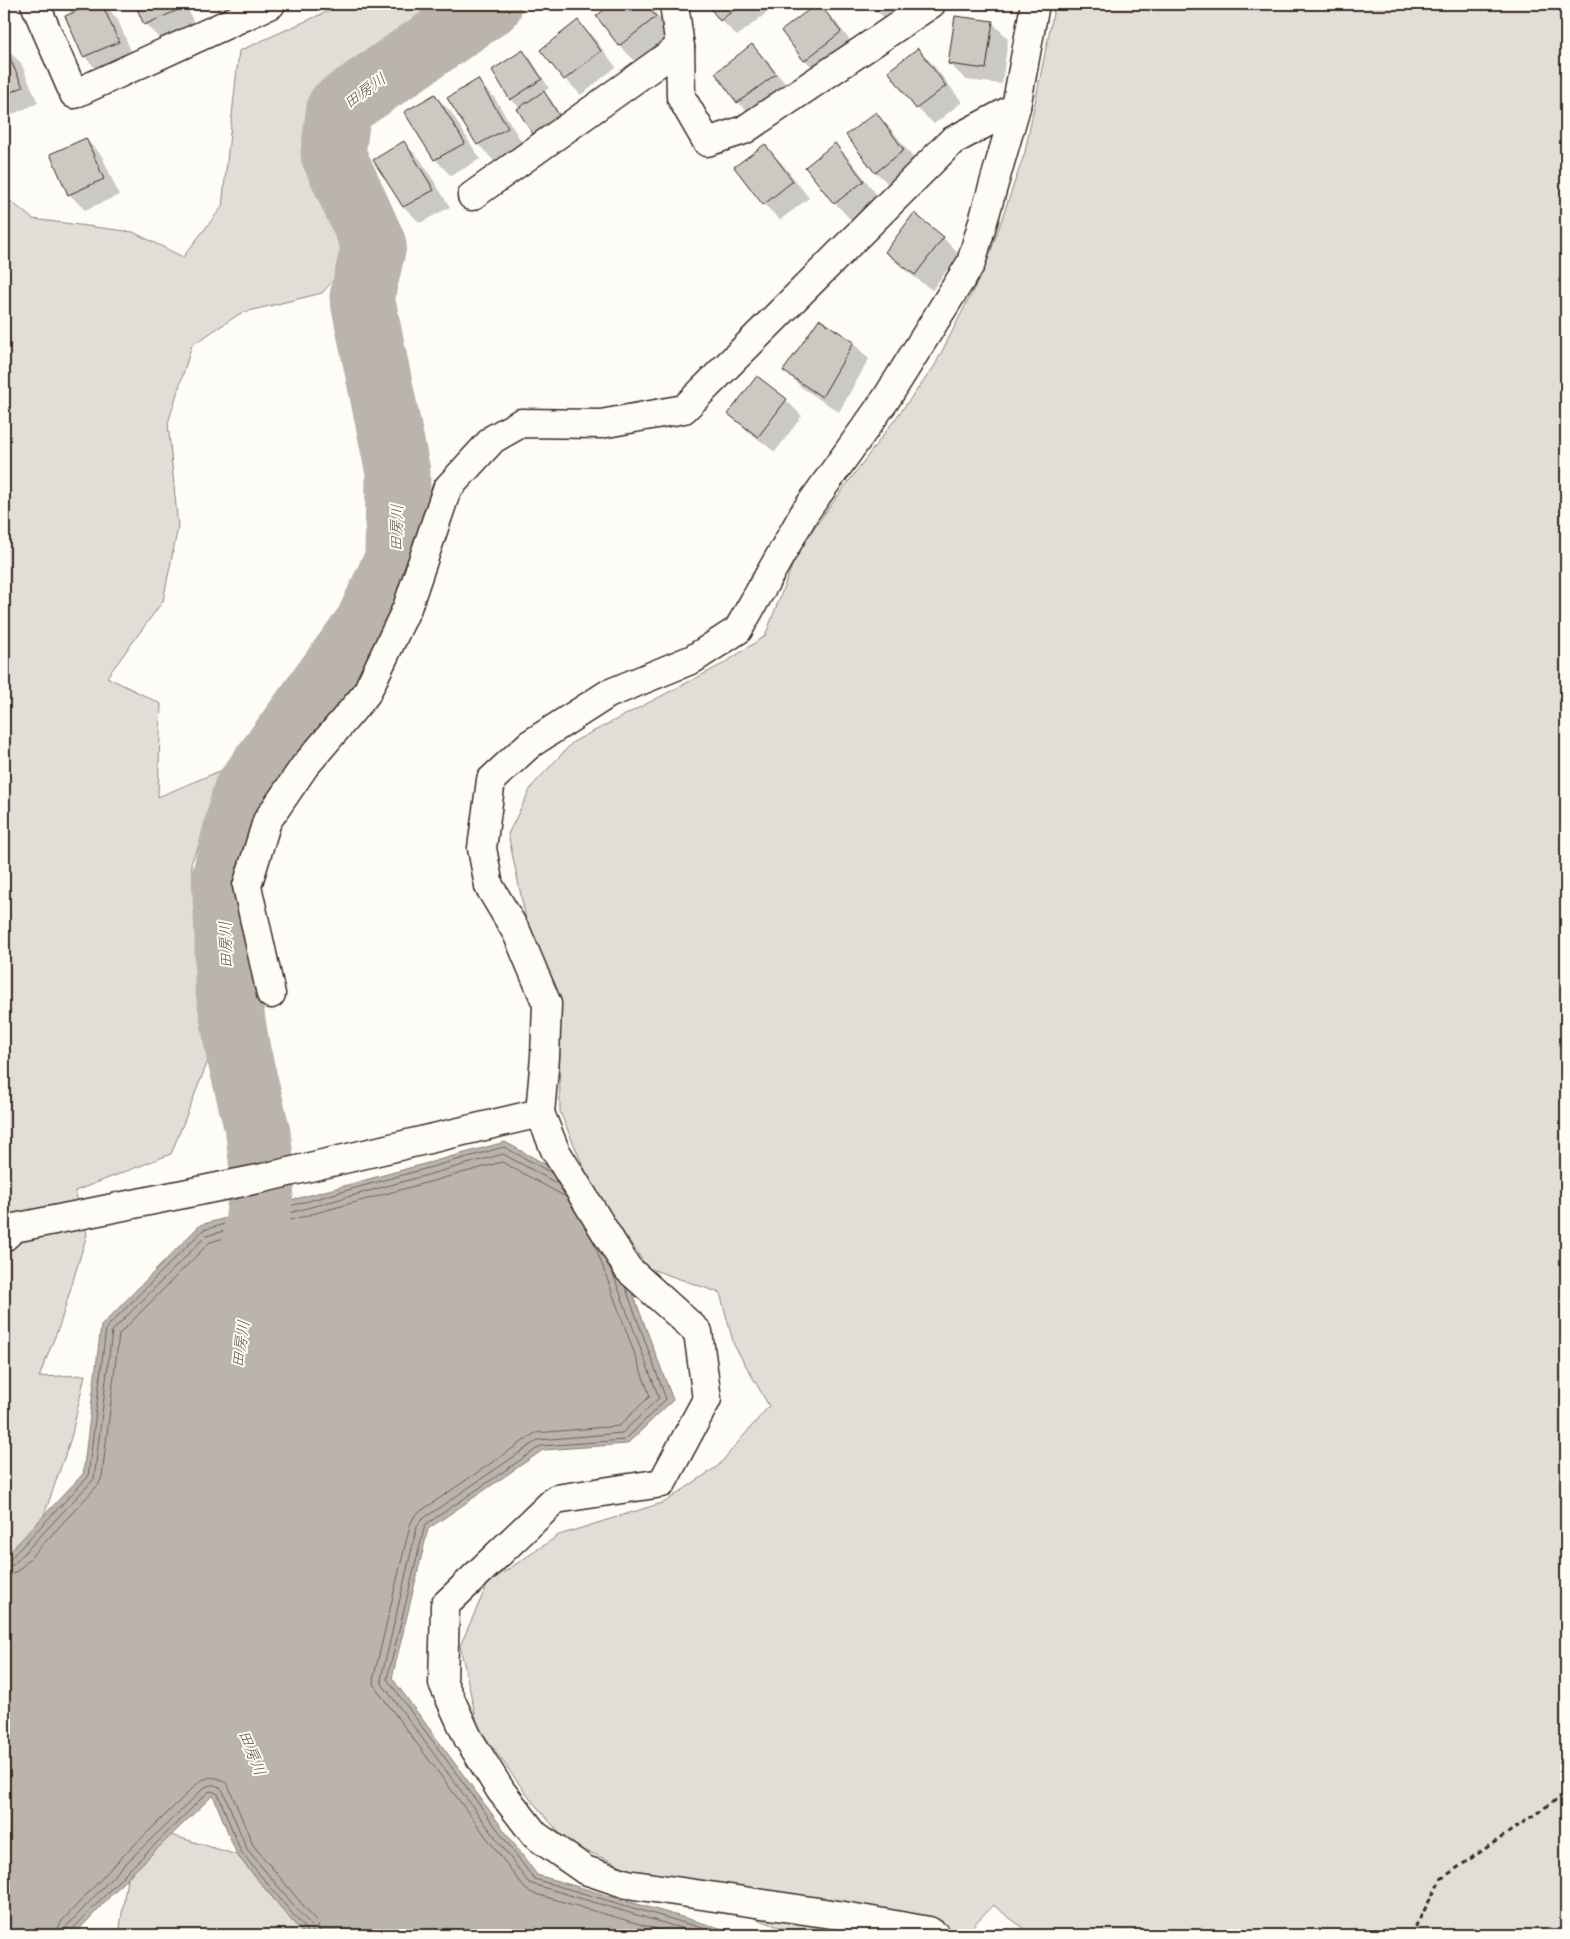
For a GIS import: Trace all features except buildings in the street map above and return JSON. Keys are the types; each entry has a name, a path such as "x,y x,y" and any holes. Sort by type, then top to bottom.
{"street":[{"path":"35,4 74,94 271,4"},
{"path":"674,4 680,46 681,97 708,142 744,130 931,4"},
{"path":"935,1935 929,1931 838,1915 628,1884 585,1870 535,1835 501,1791 468,1738 443,1682 445,1605 556,1499 662,1483 707,1400 698,1332 628,1269 554,1150 540,1113 547,1004 517,933 489,886 482,848 491,780 530,744 608,694 693,659 738,630 777,565 805,512 886,400 971,264 1016,107 1035,4"},
{"path":"472,196 680,46"},
{"path":"270,994 247,886 267,821 304,767 366,694 407,608 448,489 493,439 521,422 601,424 684,410 952,141 1016,107"},
{"path":"4,1237 14,1228 263,1178 540,1113"}],"path":[{"path":"1411,1935 1441,1880 1566,1793"},
{"path":"124,1935 125,1931 143,1935"}],"shaded area":[{"path":"344,4 510,4 338,104 312,143 351,261 322,293 241,313 192,345 168,423 178,527 163,601 107,677 161,704 158,797 234,765 191,863 214,1046 171,1154 75,1191 87,1234 60,1324 39,1377 85,1375 71,1438 42,1521 4,1575 4,196 33,219 133,232 183,257 222,207 239,51"},
{"path":"1055,4 1566,4 1566,1935 1032,1935 993,1905 964,1935 806,1935 794,1933 633,1871 568,1843 530,1799 478,1727 460,1646 488,1583 559,1535 665,1502 718,1466 769,1406 734,1345 720,1293 648,1268 594,1191 560,1112 559,1002 527,924 508,834 532,786 573,742 723,664 765,636 799,548 934,367 986,265 1025,152"},
{"path":"171,1835 237,1855 304,1935 119,1935 127,1878"}],"water":[{"path":"505,1142 594,1191 673,1400 627,1444 543,1450 428,1529 392,1678 537,1875 744,1935 304,1935 237,1855 213,1795 127,1878 74,1935 4,1935 4,1558 83,1474 101,1326 200,1225"}],"waterway":[{"name":"田房川","path":"247,1299 263,1178 258,1133 238,1051 227,985 224,877 245,792 367,624 397,559 398,472 362,297 374,245 333,154 339,108 490,4"}]}
